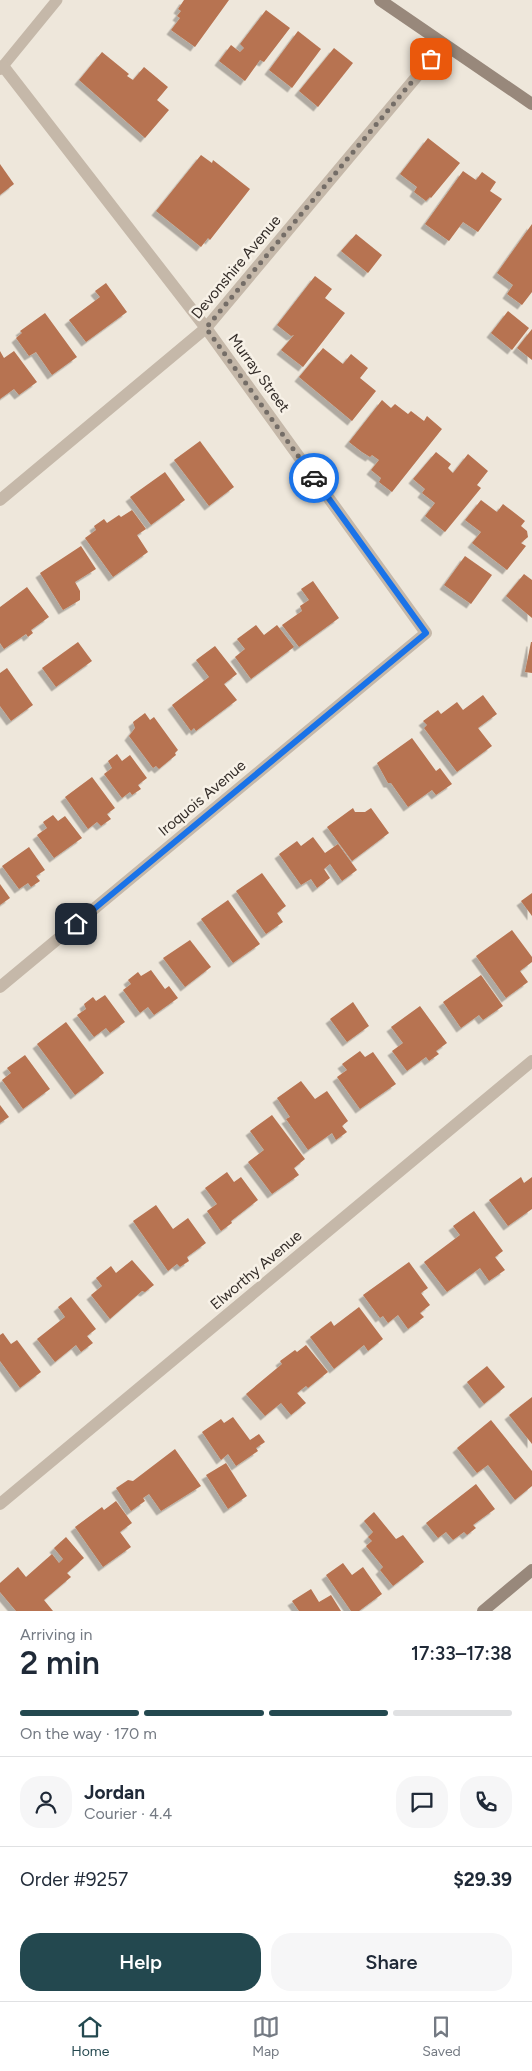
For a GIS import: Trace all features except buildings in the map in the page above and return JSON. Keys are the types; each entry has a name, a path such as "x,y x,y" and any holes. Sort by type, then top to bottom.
{"street":[{"path":"380,0 532,104"},
{"name":"Devonshire Avenue","path":"0,500 206,328 444,44"},
{"name":"Murray Street","path":"1,68 206,328 426,633"},
{"name":"Iroquois Avenue","path":"0,987 426,633"},
{"name":"Elworthy Avenue","path":"0,1504 532,1061"},
{"path":"483,1611 532,1570"}],"lane":[{"path":"1,68 57,0"}],"way so far":[{"path":"314,478 206,328 431,59"}],"route":[{"path":"76,924 426,633 314,478"}]}
